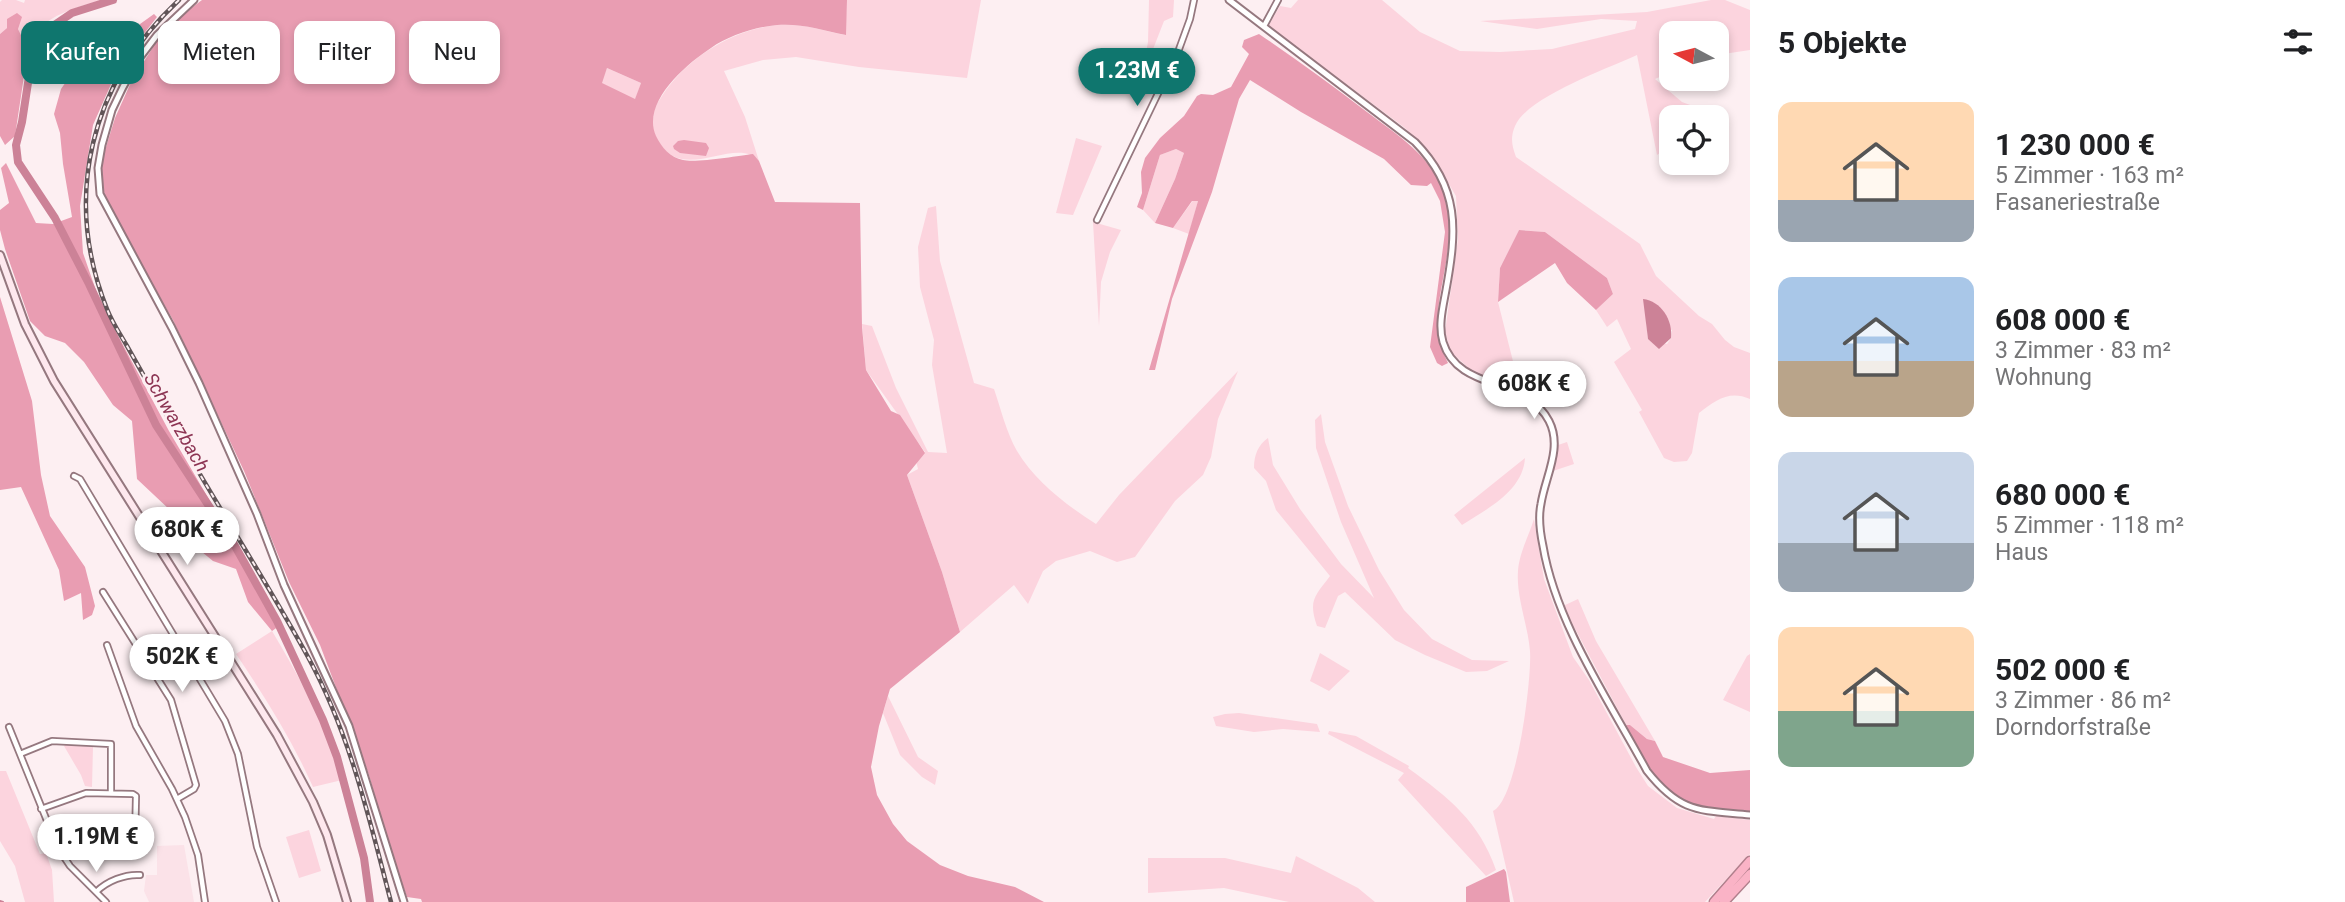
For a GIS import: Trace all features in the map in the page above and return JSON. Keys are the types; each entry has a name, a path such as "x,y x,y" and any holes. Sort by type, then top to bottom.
{"highway":[{"path":"1714,902 1750,862"},
{"path":"1724,902 1750,874"}],"main road":[{"path":"0,255 25,324 54,380 292,762 327,835 346,902"}],"street":[{"path":"194,0 157,35 129,75 107,125 98,168 98,187 102,202 172,328 199,383 257,514 284,585 349,726 404,902"},
{"path":"1097,219 1178,52 1194,0"},
{"path":"1229,0 1415,142 1435,166 1448,193 1454,226 1442,316 1443,340 1448,353 1460,368 1480,379 1527,397 1540,407 1552,428 1554,448 1540,506 1541,535 1552,584 1573,635 1647,771 1659,787 1677,801 1692,808 1750,816"},
{"path":"1264,26 1278,0"},
{"path":"74,476 80,479 225,721 238,754 257,847 276,902"},
{"path":"103,592 128,628 172,703 196,785 177,799"},
{"path":"107,645 136,726 177,799 195,844 205,902"},
{"path":"9,727 54,841 67,862 106,902"},
{"path":"20,754 52,741 111,744 111,793"},
{"path":"41,810 80,794 135,794 135,841 124,843"},
{"path":"96,892 121,878 141,875"}],"shaded area":[{"path":"101,0 72,9 49,21 21,21 21,35 18,29 7,28 0,34 0,2"},
{"path":"202,0 847,0 846,35 803,26 777,25 742,33 718,44 689,64 668,86 660,98 653,123 661,144 679,159 697,161 753,154 759,161 775,202 860,203 862,327 866,370 891,411 900,415 925,453 907,475 942,572 960,632 890,689 871,767 877,795 893,824 907,841 940,865 968,876 1015,887 1044,902 422,902 421,899 407,897 387,840 369,775 320,645 289,582 244,471 173,320 115,219 101,185 102,160 115,118 130,84 144,84 144,61 158,40 158,84 280,84 280,21 176,21","holes":["607,68 641,83 635,99 602,83"]},
{"path":"847,0 981,0 967,78 859,67 796,57 763,60 724,71 745,117 759,161 750,154 739,153 687,160 675,157 664,149 653,129 654,110 672,82 697,58 743,33 777,25 803,26 845,35"},
{"path":"1149,0 1174,0 1173,17 1164,21 1148,62 1143,68 1148,42"},
{"path":"1298,0 1382,0 1420,32 1460,51 1500,52 1552,49 1635,29 1637,21 1601,19 1537,29 1480,21 1647,12 1711,0 1725,0 1750,10 1750,50 1729,53 1729,21 1659,21 1659,77 1655,79 1659,82 1659,91 1669,91 1690,105 1659,105 1657,155 1637,55 1570,84 1535,104 1515,126 1512,138 1516,157 1640,244 1656,276 1699,316 1712,324 1725,340 1750,353 1750,399 1729,396 1711,404 1699,413 1692,453 1687,461 1674,462 1664,458 1639,412 1642,410 1614,362 1631,349 1617,319 1607,327 1596,310 1613,294 1607,278 1545,232 1519,230 1500,268 1498,302 1520,389 1474,373 1451,352 1445,332 1458,239 1456,196 1434,159 1405,128 1268,26 1280,6 1291,8","holes":["1646,322 1672,330 1667,344 1648,339"]},
{"path":"17,13 22,17 18,29 21,35 23,84 15,136 5,145 0,136 0,34 7,28 7,19"},
{"path":"154,14 157,17 144,34 144,21"},
{"path":"1259,34 1397,135 1417,151 1433,170 1445,197 1449,223 1438,321 1442,349 1448,363 1442,366 1437,363 1430,347 1445,232 1440,201 1431,183 1427,186 1411,185 1384,159 1250,80 1239,99 1212,192 1172,299 1155,370 1149,370 1198,201 1192,201 1173,228 1155,223 1184,153 1176,149 1160,155 1143,210 1137,207 1142,193 1141,172 1145,158 1160,138 1184,116 1197,96 1213,95 1231,87 1249,54 1242,47 1244,40"},
{"path":"607,68 641,83 635,100 601,83"},
{"path":"64,84 111,84 93,125 80,206 83,253 100,302 169,431 282,624 272,631 248,602 236,569 213,561 191,543 187,526 137,479 132,421 113,405 84,362 65,343 45,336 30,321 0,230 0,210 9,203 1,168 6,163 36,223 53,224 72,217 60,133 54,114"},
{"path":"1076,138 1102,146 1073,215 1056,213"},
{"path":"678,141 706,143 709,148 706,156 680,153 674,149 673,146"},
{"path":"1176,149 1184,153 1155,223 1143,210 1160,155"},
{"path":"1194,199 1198,201 1189,234 1173,228"},
{"path":"936,206 940,261 974,383 994,389 1013,444 1024,462 1042,482 1096,524 1119,495 1238,371 1218,419 1211,457 1203,475 1175,501 1135,557 1117,562 1090,551 1056,561 1043,571 1028,604 1014,585 960,632 942,572 907,475 918,469 916,461 925,452 866,370 862,324 872,326 896,388 928,452 947,453 932,365 934,340 920,287 918,247 928,208"},
{"path":"1093,222 1121,230 1110,252 1101,282 1099,326"},
{"path":"1519,230 1545,232 1607,278 1613,294 1596,310 1567,283 1555,263 1498,302 1500,268"},
{"path":"0,297 32,401 41,475 50,516 85,567 95,606 92,615 83,620 81,593 64,601 59,570 21,487 0,490"},
{"path":"1643,299 1655,303 1668,318 1671,338 1659,349 1648,339"},
{"path":"1321,414 1325,442 1348,506 1379,570 1404,610 1432,639 1472,660 1509,661 1487,671 1466,672 1425,655 1395,640 1345,592 1338,596 1325,628 1317,626 1313,610 1314,599 1330,576 1276,510 1266,481 1254,468 1257,451 1268,438 1273,465 1300,509 1341,564 1374,598 1341,522 1316,448 1315,420"},
{"path":"1567,442 1574,464 1553,471 1558,445"},
{"path":"1525,458 1523,470 1511,489 1462,525 1454,515"},
{"path":"1534,519 1544,579 1573,657 1589,680 1648,786 1677,808 1714,819 1716,816 1750,820 1750,854 1705,902 1514,902 1493,811 1502,802 1509,785 1526,711 1530,651 1518,571"},
{"path":"1578,599 1596,641 1655,741 1647,739 1630,725 1626,725 1563,606"},
{"path":"272,631 312,703 342,780 313,787 278,719 236,654"},
{"path":"1320,653 1350,671 1329,691 1310,681"},
{"path":"1750,654 1750,712 1723,700"},
{"path":"888,696 918,757 938,771 935,785 922,777 900,755 883,713"},
{"path":"1239,713 1317,724 1320,732 1283,729 1254,732 1216,726 1213,717"},
{"path":"1626,725 1630,725 1647,739 1655,741 1663,757 1710,773 1750,770 1750,812 1706,808 1678,797 1666,788 1647,765"},
{"path":"1329,731 1356,736 1409,766 1408,768 1461,812 1481,838 1496,870 1486,876 1398,780 1404,773 1328,734"},
{"path":"64,746 93,747 92,787 85,786"},
{"path":"0,771 6,771 40,854 46,853 52,870 54,902 25,902 15,866 0,841"},
{"path":"309,830 321,871 299,878 286,837"},
{"path":"184,845 194,902 149,902 144,891 146,875 157,875 157,846"},
{"path":"1296,856 1358,888 1375,902 1289,902 1224,888 1148,893 1148,858 1225,858 1291,873"},
{"path":"1504,869 1510,902 1466,902 1466,887"}],"waterway":[{"name":"Schwarzbach","path":"113,0 72,13 41,34 31,46 30,70 16,145 18,162 55,218 156,425 235,546 277,621 323,720 337,757 364,858 370,902"}],"railway":[{"path":"179,0 149,32 124,67 106,104 93,143 87,183 87,225 94,267 114,323 291,626 323,686 357,777 391,902"}]}
